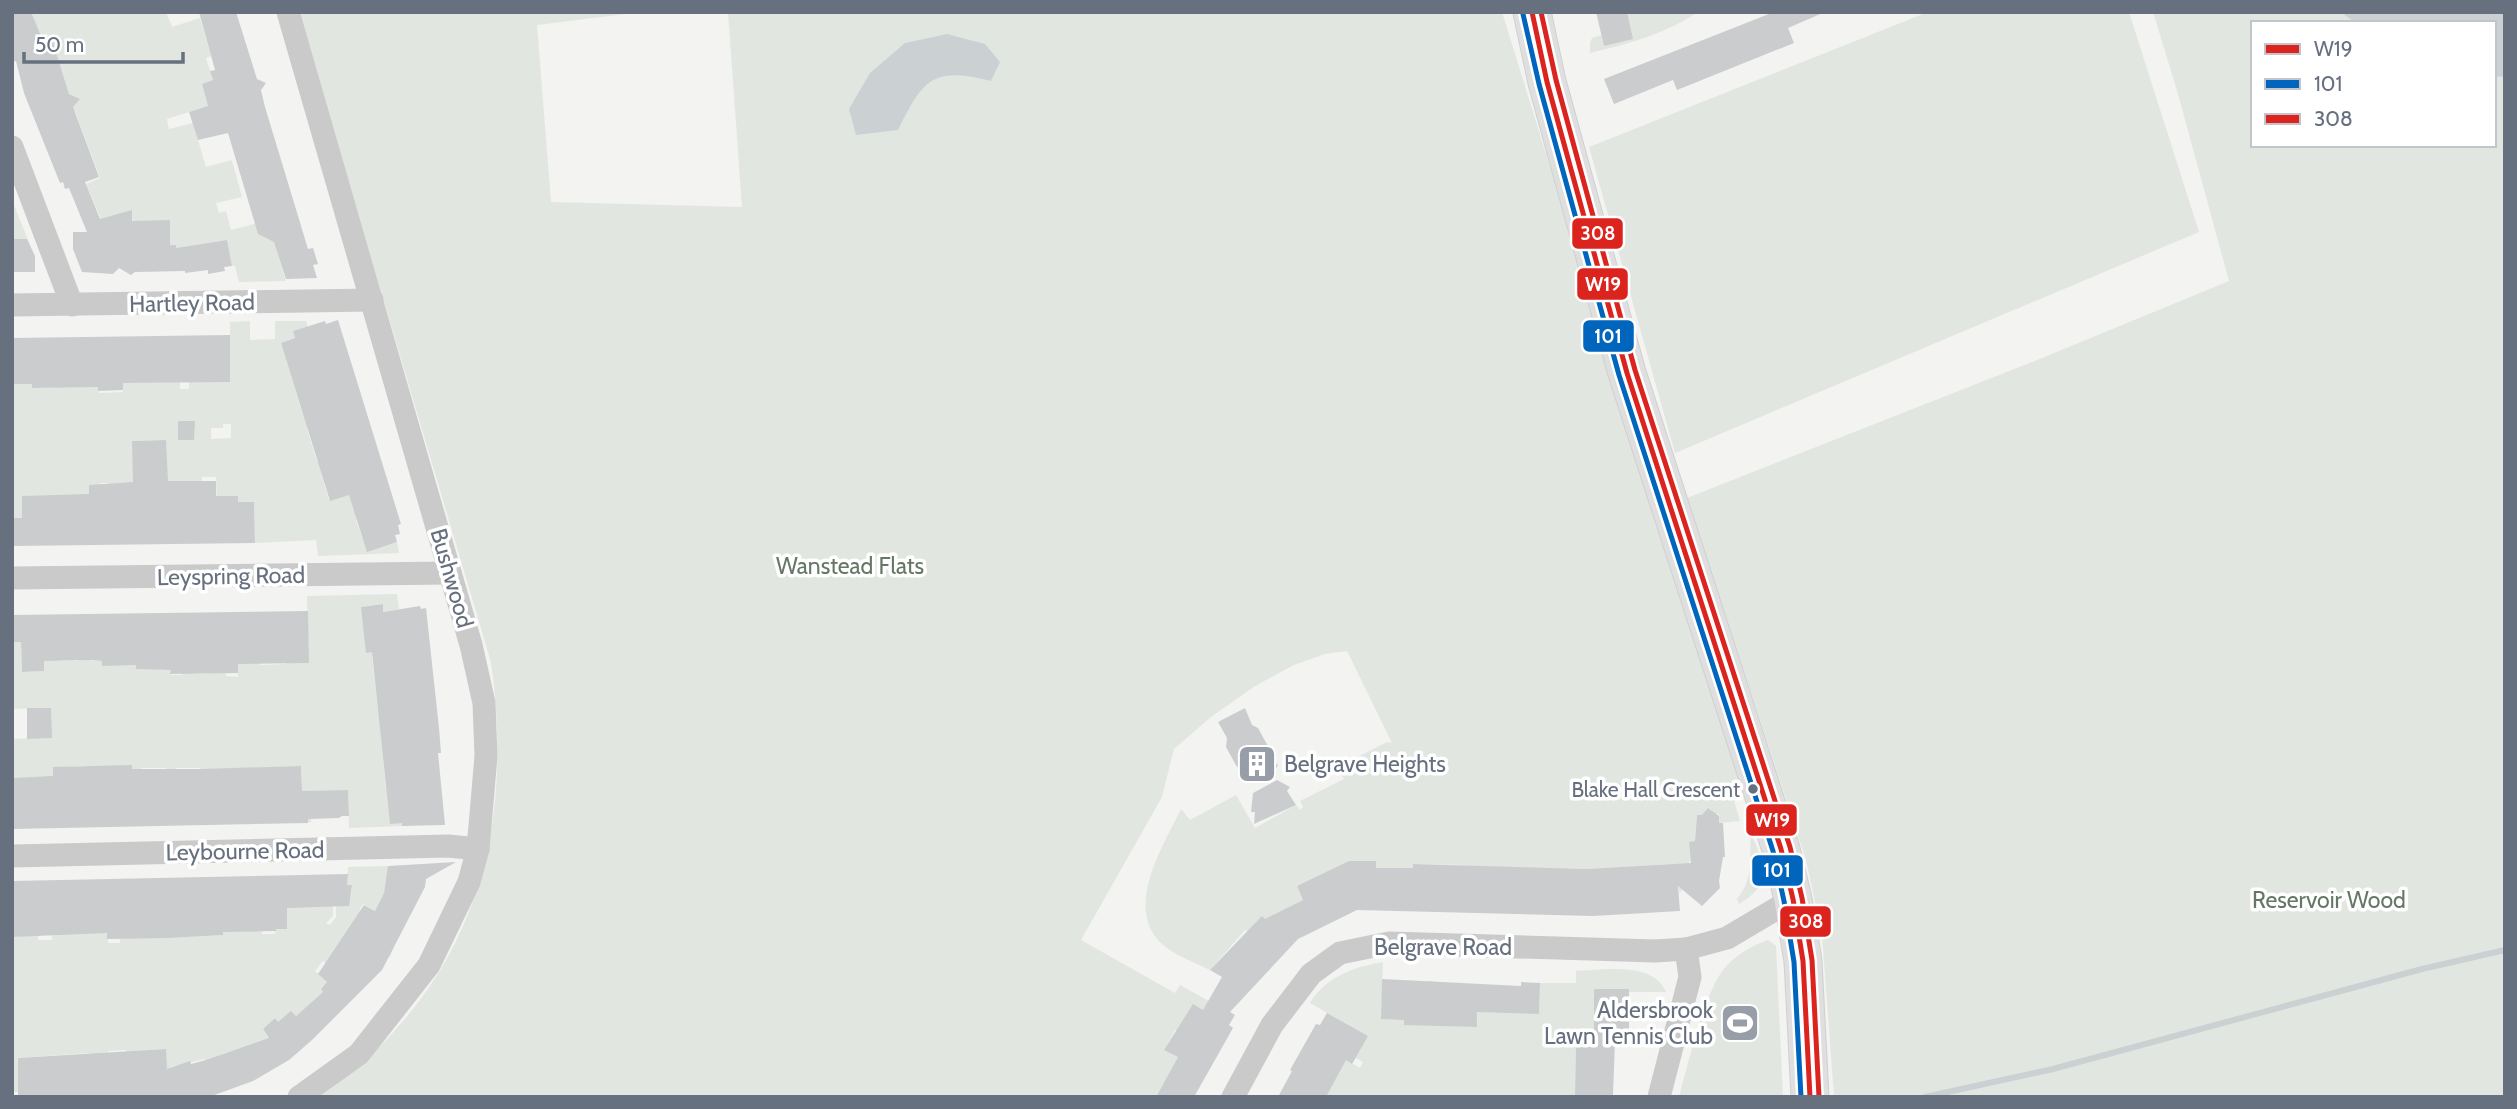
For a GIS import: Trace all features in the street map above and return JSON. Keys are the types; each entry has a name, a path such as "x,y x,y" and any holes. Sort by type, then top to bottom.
{"main road":[{"path":"1532,12 1548,82 1627,373 1782,849 1803,961 1810,1097"}],"street":[{"name":"Bushwood","path":"288,12 471,645 484,703 486,756 478,849 469,882 429,965 359,1054 299,1097"},
{"path":"12,147 72,304"},
{"name":"Hartley Road","path":"12,305 372,300"},
{"name":"Leyspring Road","path":"12,579 450,573"},
{"name":"Leybourne Road","path":"12,856 435,847 478,849"},
{"path":"1659,1097 1690,977 1686,949 1727,938 1793,899"},
{"name":"Belgrave Road","path":"1233,1097 1272,1026 1311,974 1340,953 1389,943 1655,951 1686,949"}],"green space":[{"path":"166,12 172,27 200,18 211,56 206,58 213,80 202,84 208,106 167,119 169,129 193,123 206,167 232,160 242,197 216,203 219,213 226,211 231,230 258,223 272,234 286,281 239,282 228,246 221,247 220,241 176,248 170,245 170,221 133,245 132,210 103,224 86,184 100,178 75,111 64,109 77,102 75,97 69,94 52,39 38,43 31,13"},
{"name":"Wanstead Flats","path":"298,12 642,12 537,25 551,202 742,207 728,12 1502,12 1741,782 1729,783 1740,821 1719,823 1719,814 1714,814 1710,809 1703,815 1697,815 1695,841 1689,842 1691,860 1683,870 1689,885 1679,893 1678,877 1673,864 1588,869 1530,868 1466,907 1466,865 1413,864 1412,906 1403,868 1376,868 1376,861 1348,861 1347,877 1297,886 1303,900 1275,914 1281,928 1248,932 1245,930 1210,970 1167,948 1153,934 1147,917 1149,880 1181,809 1190,820 1236,795 1255,828 1296,805 1300,810 1303,807 1300,801 1344,779 1338,767 1387,742 1392,743 1347,651 1325,654 1294,665 1255,686 1211,717 1174,749 1162,797 1081,940 1175,993 1180,985 1209,1001 1189,1037 1175,1030 1165,1049 1178,1057 1156,1097 319,1097 371,1055 413,1009 446,960 471,906 487,850 496,790 497,728 491,662"},
{"path":"1627,12 1698,12 1659,32 1590,53 1592,38 1601,35 1604,46"},
{"path":"1928,12 2129,12 2199,232 1675,453 1589,147"},
{"name":"Reservoir Wood","path":"2153,12 2505,12 2505,1097 1834,1097 1822,935 1806,860 1687,498 2229,281"},
{"path":"12,200 30,245 26,246 25,239 14,239 12,246"},
{"path":"250,321 250,340 275,339 275,321 306,321 308,327 293,331 295,338 281,343 303,415 331,407 335,421 307,429 317,462 359,451 348,464 321,473 329,500 356,493 356,520 367,551 397,542 399,553 318,556 316,540 255,543 254,502 238,502 217,515 216,477 202,477 202,481 110,495 110,483 101,483 90,516 22,496 22,518 12,518 12,384 56,388 56,364 98,363 99,393 123,392 123,363 132,383 180,382 180,389 189,389 189,362 198,362 199,382 230,382 230,322","holes":["223,424 231,424 231,438 211,439 211,428 223,428","166,440 166,450 133,454 132,441"]},
{"path":"397,594 399,609 383,612 382,604 361,607 398,649 372,656 379,717 405,715 380,726 386,789 402,787 403,796 387,797 390,823 402,823 402,826 349,828 348,790 310,791 311,822 308,822 302,796 301,766 276,767 277,796 201,797 200,768 176,768 176,797 167,798 166,768 141,768 141,798 86,766 74,766 53,777 12,778 12,739 51,738 51,708 12,709 12,642 21,642 22,672 44,671 44,641 58,661 78,661 78,641 90,641 91,661 102,661 102,666 136,664 136,669 159,642 159,670 171,670 171,675 182,675 181,662 194,674 205,674 226,641 226,676 238,677 238,663 259,640 260,665 286,664 286,639 295,639 296,663 309,663 307,596"},
{"path":"1751,836 1762,865 1762,879 1757,890 1739,904 1737,899 1748,877"},
{"path":"388,866 386,889 379,903 387,907 383,915 363,904 359,911 379,921 372,935 394,946 390,957 345,934 338,972 323,961 315,971 327,982 321,989 323,992 296,1016 278,1022 275,1018 263,1029 269,1039 222,1054 206,1063 205,1059 171,1067 173,1097 167,1097 166,1049 133,1051 127,1058 126,1050 108,1051 108,1058 90,1086 89,1053 18,1058 18,1092 12,1092 12,937 18,937 18,931 38,908 38,940 52,940 52,935 107,907 108,943 120,943 120,933 175,937 223,935 223,932 261,903 262,934 275,934 276,929 287,928 287,906 331,906 333,874 333,916 326,923 330,925 336,917 336,900 350,900 352,886 347,885 348,867"},
{"name":"Aldersbrook Lawn Tennis Club","path":"1768,940 1776,946 1783,1097 1679,1097 1697,1031 1716,981 1738,955"},
{"path":"1383,962 1381,1019 1427,1025 1429,981 1434,981 1432,1025 1477,1027 1478,991 1539,1013 1540,983 1576,983 1576,971 1639,971 1660,982 1666,992 1594,989 1594,1044 1576,1044 1575,1094 1594,1097 1327,1097 1324,1095 1346,1060 1360,1068 1363,1062 1349,1054 1367,1036 1310,1003 1332,980 1361,967"}],"shaded area":[{"path":"2341,12 2505,12 2505,77 2496,76 2496,21 2353,21"},
{"path":"947,34 985,44 1000,62 991,81 956,75 943,76 923,88 898,130 856,135 849,109 870,73 905,43"}],"building":[{"path":"12,12 31,12 43,41 52,39 69,94 80,99 73,107 99,177 85,182 100,219 132,210 132,221 170,220 170,245 176,245 176,248 227,240 232,266 224,267 225,271 208,274 208,270 185,273 135,272 131,275 119,268 113,274 82,272 73,249 73,232 87,232 69,188 65,189 63,182 60,183 24,93 16,61 12,62"},
{"path":"199,12 236,12 257,79 266,83 261,90 265,107 308,249 313,248 318,264 313,265 317,278 286,279 274,242 258,234 228,133 198,140 189,112 208,106 202,84 213,80 210,71 215,70"},
{"path":"1596,12 1627,12 1633,39 1604,46"},
{"path":"1774,12 1825,12 1788,28 1794,43 1677,90 1673,80 1614,104 1604,79"},
{"path":"13,239 27,239 35,256 35,272 12,272"},
{"path":"338,320 401,524 398,525 400,534 395,535 397,542 367,552 349,495 330,501 281,343 295,338 293,331 325,321 326,324"},
{"path":"230,335 230,382 123,383 123,390 98,391 98,387 32,388 32,384 12,384 12,338"},
{"path":"178,421 195,421 194,440 178,440"},
{"path":"166,440 168,481 216,481 216,496 238,496 238,502 254,502 255,543 12,546 12,518 22,518 22,496 89,494 89,485 133,482 132,441"},
{"path":"383,604 383,612 420,606 421,609 426,608 439,728 441,753 438,753 445,825 390,824 372,652 366,653 361,607"},
{"path":"308,611 309,663 238,664 238,673 170,674 171,670 136,669 136,665 102,666 102,661 90,660 44,661 44,671 22,672 21,642 12,642 12,615"},
{"path":"27,708 51,708 52,738 27,739"},
{"path":"1245,708 1252,725 1258,728 1270,750 1268,754 1274,758 1272,761 1278,765 1271,777 1242,774 1243,767 1237,767 1226,747 1227,738 1218,722"},
{"path":"132,765 132,769 301,766 302,791 348,790 349,816 308,819 308,823 12,829 12,778 53,776 53,767"},
{"path":"1277,780 1290,787 1287,791 1296,805 1254,824 1255,812 1251,812 1253,793"},
{"path":"1708,808 1719,816 1719,823 1723,823 1725,857 1719,881 1720,888 1702,906 1678,886 1680,911 1593,916 1357,910 1298,939 1230,1012 1235,1015 1229,1025 1233,1028 1194,1097 1156,1097 1178,1057 1164,1050 1193,1004 1203,1010 1222,977 1210,970 1262,916 1265,919 1303,900 1297,886 1349,861 1376,861 1376,868 1413,868 1413,864 1586,869 1691,863 1689,842 1695,841 1697,815 1702,815"},
{"path":"456,862 426,879 425,887 382,970 289,1060 253,1081 209,1097 18,1097 18,1058 166,1049 167,1069 190,1061 191,1064 206,1060 269,1038 263,1029 275,1018 278,1022 291,1011 296,1016 323,992 321,989 327,982 318,974 364,905 375,911 384,893 388,866"},
{"path":"348,874 347,885 352,885 349,906 287,908 287,929 167,938 107,939 107,933 12,937 12,881"},
{"path":"1382,979 1521,986 1521,982 1540,983 1539,1014 1477,1012 1477,1027 1404,1025 1404,1020 1381,1019"},
{"path":"1594,989 1629,989 1629,1040 1615,1040 1613,1095 1575,1095 1576,1044 1594,1044"},
{"path":"1327,1013 1368,1036 1352,1064 1346,1060 1326,1097 1278,1097 1316,1024 1320,1025"}],"waterway":[{"path":"1925,1097 2053,1069 2422,969 2505,950"}],"transit line":[{"name":"W19","path":"1532,12 1547,82 1627,373 1781,849 1793,899 1803,961 1810,1097"},
{"name":"308","path":"1541,12 1556,80 1635,370 1790,847 1812,960 1819,1097"},
{"name":"101","path":"1523,14 1539,84 1619,375 1773,851 1794,962 1801,1097"}],"place":[{"name":"Belgrave Heights","path":"1257,764"},
{"name":"Blake Hall Crescent","path":"1753,789"},
{"name":"Aldersbrook Lawn Tennis Club","path":"1740,1023"}]}
